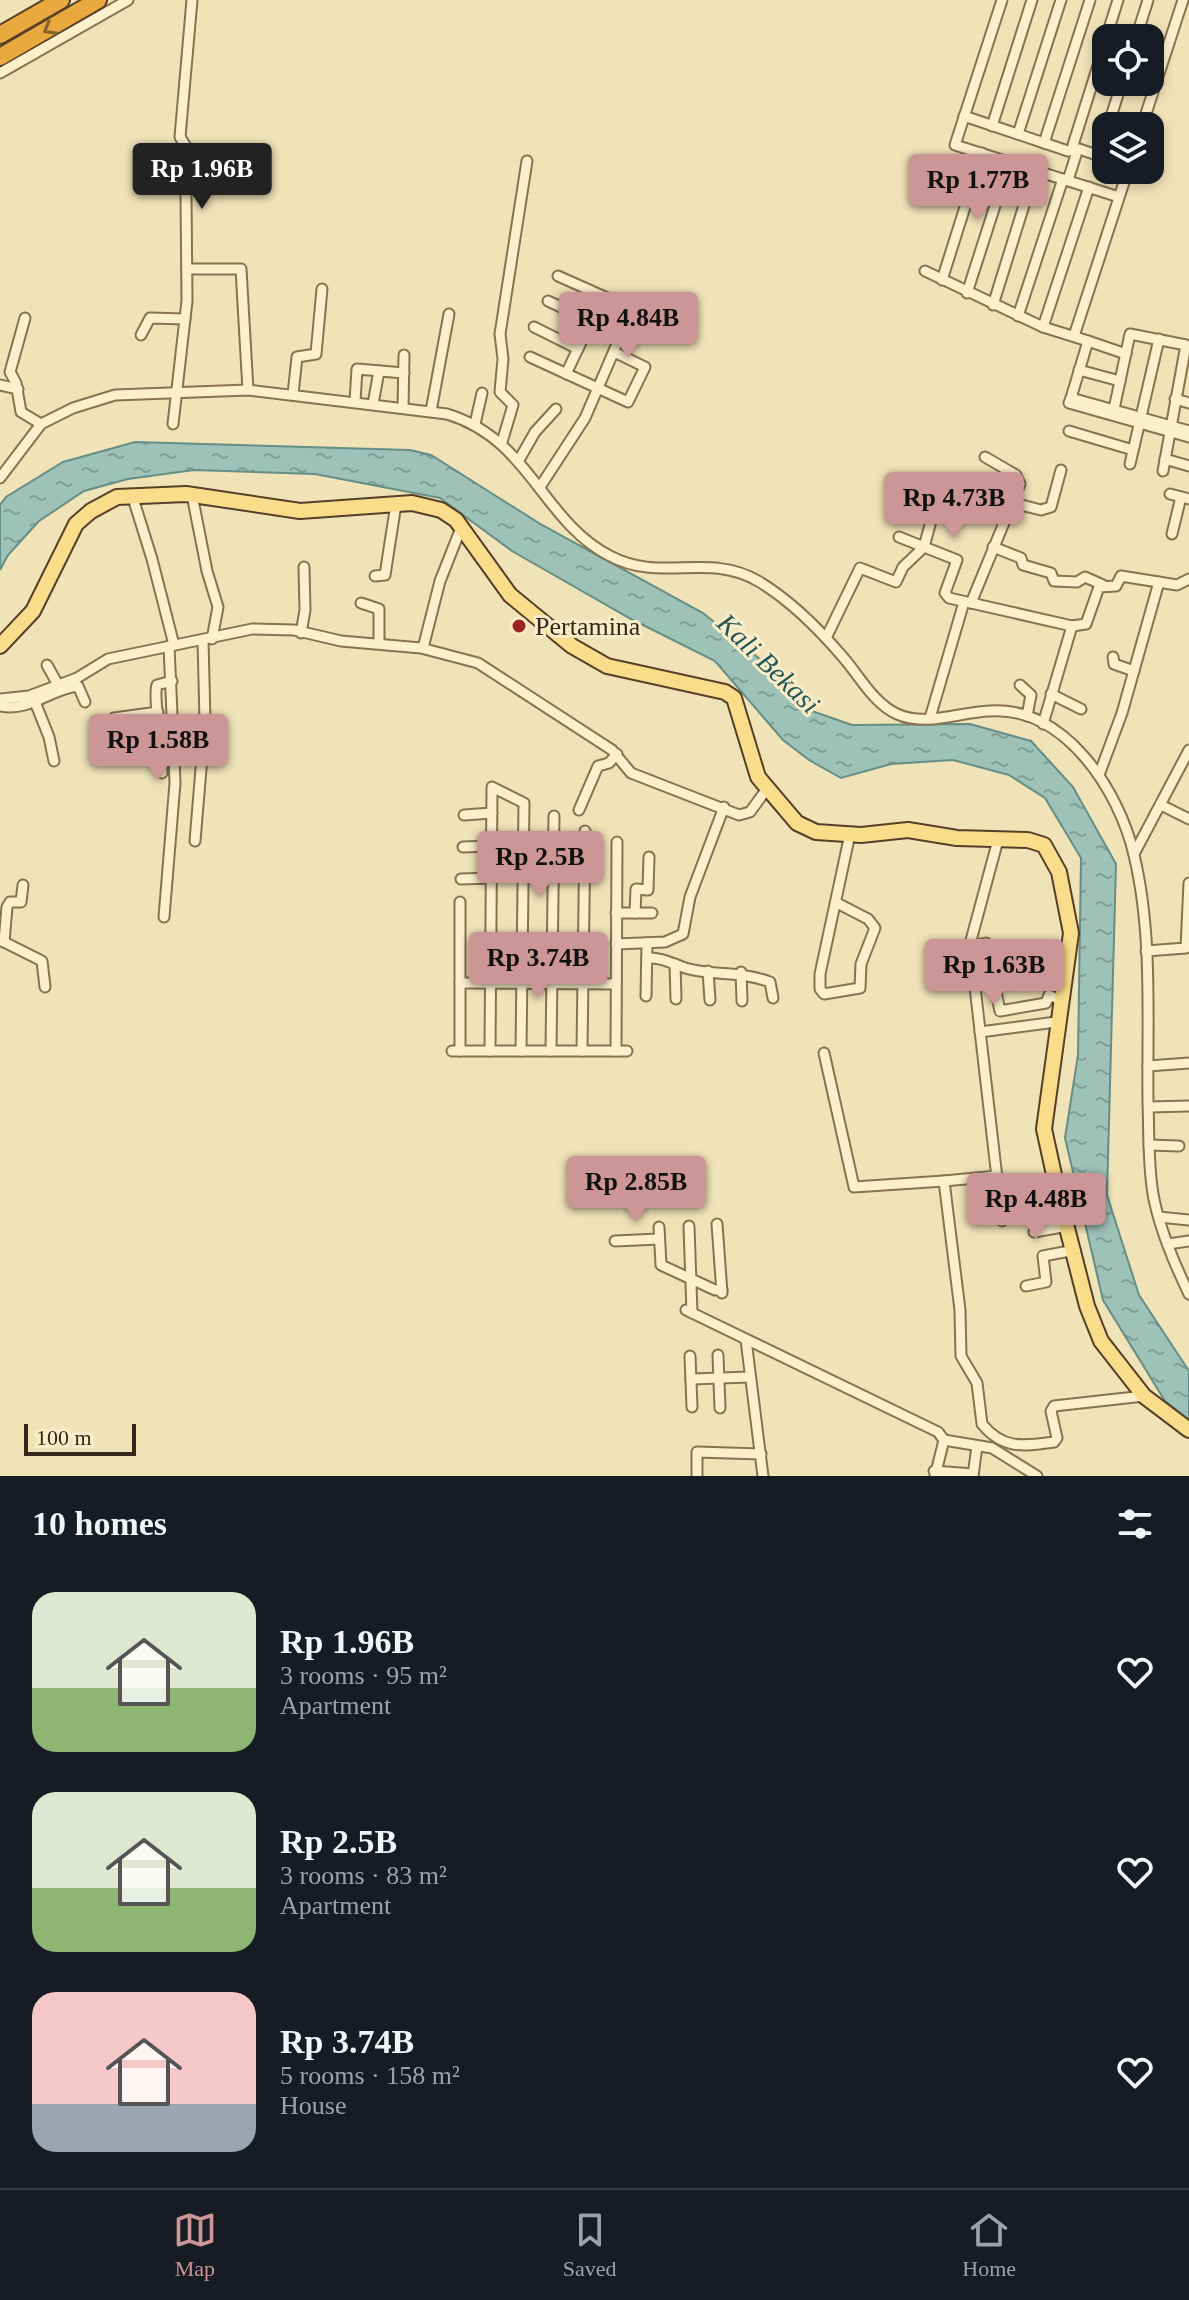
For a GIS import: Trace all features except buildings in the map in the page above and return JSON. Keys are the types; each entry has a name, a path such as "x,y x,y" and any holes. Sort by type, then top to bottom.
{"highway":[{"path":"0,35 61,0"},
{"path":"0,57 98,0"}],"main road":[{"path":"0,646 33,611 76,524 99,505 132,495 192,495 289,511 396,504 441,510 461,528 510,595 572,646 607,666 725,692 734,698 752,763 766,790 797,823 816,832 850,834 908,830 957,838 1036,841 1048,849 1056,863 1071,933 1056,1022 1044,1129 1087,1306 1101,1341 1144,1396 1189,1430"}],"street":[{"path":"0,73 128,0"},
{"path":"173,424 185,319 186,196 194,159 180,137 192,0"},
{"path":"1002,0 955,145 1119,197"},
{"path":"992,126 1032,0"},
{"path":"1018,134 1061,0"},
{"path":"1044,143 1090,0"},
{"path":"1140,24 1148,0"},
{"path":"1110,24 1115,1"},
{"path":"1147,112 1185,4"},
{"path":"1018,316 1065,180 1092,88"},
{"path":"964,116 1044,143 1092,154"},
{"path":"942,280 982,153"},
{"path":"502,442 513,405 500,392 503,359 500,334 527,161"},
{"path":"967,293 1009,162"},
{"path":"993,305 1035,170"},
{"path":"1074,336 1123,184"},
{"path":"1043,327 1089,187"},
{"path":"187,269 238,268 242,272 248,390"},
{"path":"925,271 1043,327 1126,354"},
{"path":"540,487 585,418 632,309 558,276"},
{"path":"293,394 297,357 316,354 322,289"},
{"path":"566,374 603,296"},
{"path":"548,301 591,321"},
{"path":"431,411 449,314"},
{"path":"25,318 10,366 18,389 21,412 41,424"},
{"path":"141,335 150,318 185,319"},
{"path":"534,327 578,349"},
{"path":"1114,409 1130,334 1186,345 1185,371 1175,399 1163,471"},
{"path":"1130,464 1159,339"},
{"path":"1088,341 1069,403 1189,434"},
{"path":"530,357 628,402 645,367 614,352"},
{"path":"403,408 404,355"},
{"path":"355,401 356,370 404,373"},
{"path":"1079,370 1120,381"},
{"path":"373,404 379,371"},
{"path":"0,385 18,389"},
{"path":"0,478 41,424 73,408 115,395 248,390 431,411 475,424 502,442 580,533 606,554 650,570 706,566 745,574 780,596 826,638 883,705 904,717 930,718 996,710 1027,716 1071,743 1099,775 1134,854 1146,951 1151,1182 1168,1244 1189,1294"},
{"path":"475,424 482,393"},
{"path":"1071,398 1114,409 1140,420"},
{"path":"1175,399 1189,403"},
{"path":"519,460 535,432 556,409"},
{"path":"1069,431 1133,450"},
{"path":"930,718 967,603 1013,503 1020,479 985,457"},
{"path":"1165,459 1189,466"},
{"path":"1013,503 1041,510 1051,507 1061,470"},
{"path":"826,638 860,568 896,582 903,567 924,547 941,484"},
{"path":"1170,494 1185,498 1172,534"},
{"path":"132,495 172,646 175,783 164,917"},
{"path":"192,495 207,571 218,607 207,640 205,721 195,841"},
{"path":"375,576 385,575 396,504"},
{"path":"423,648 440,581 461,528"},
{"path":"899,537 956,559 945,594 967,603 1072,626 1088,622 1103,585"},
{"path":"993,547 1020,557 1023,565 1051,573 1054,581 1077,582 1085,577 1103,585 1116,586 1123,576 1177,585 1189,579"},
{"path":"301,633 305,610 304,567"},
{"path":"1099,775 1134,671 1159,582"},
{"path":"361,603 379,609 379,642"},
{"path":"1043,724 1072,626"},
{"path":"0,706 14,708 35,702 78,682 108,659 252,629 301,633 341,641 423,648 469,658 498,673 617,754 631,773 746,814 766,790"},
{"path":"1113,657 1115,665 1134,671"},
{"path":"47,665 57,683"},
{"path":"162,773 155,687 172,681"},
{"path":"0,699 29,696 57,683 78,682"},
{"path":"78,682 85,702"},
{"path":"1020,685 1031,695 1027,716"},
{"path":"1051,694 1081,709"},
{"path":"35,702 49,737 54,761"},
{"path":"114,718 158,712"},
{"path":"1134,854 1189,750"},
{"path":"579,810 598,766 609,763 617,754"},
{"path":"490,1051 492,787 524,803 521,1051"},
{"path":"1161,805 1189,819"},
{"path":"616,944 673,939 722,806"},
{"path":"464,815 492,813"},
{"path":"551,1051 554,816"},
{"path":"582,1051 585,831"},
{"path":"837,903 868,919 875,928 860,969 860,988 824,994 820,989 820,974 850,834"},
{"path":"998,840 970,944 1002,1221"},
{"path":"616,1051 617,842"},
{"path":"463,847 492,846"},
{"path":"635,913 636,889 648,890 649,857"},
{"path":"461,879 492,878"},
{"path":"1146,951 1186,948 1189,883"},
{"path":"23,885 21,902 10,902 7,907 2,941 42,961 45,987"},
{"path":"460,902 456,1051 627,1051"},
{"path":"616,913 652,913"},
{"path":"646,996 647,943"},
{"path":"938,953 970,944 988,945 998,1010 1046,1003 1049,995 1060,1000"},
{"path":"647,958 658,957 708,971 741,972 770,982 773,998"},
{"path":"675,964 676,999"},
{"path":"708,971 710,1000"},
{"path":"741,972 742,1001"},
{"path":"460,986 616,986"},
{"path":"980,1032 1056,1022"},
{"path":"824,1053 854,1187 997,1176"},
{"path":"1148,1066 1189,1063"},
{"path":"1149,1107 1189,1106"},
{"path":"1149,1145 1179,1146"},
{"path":"944,1181 960,1310 961,1356 977,1383 982,1424 996,1445 1037,1476"},
{"path":"1159,1217 1189,1220"},
{"path":"659,1227 661,1265 722,1293 717,1224"},
{"path":"689,1226 692,1279 689,1311 938,1432 944,1440 977,1446 1017,1447 1057,1441 1051,1411 1054,1406 1144,1396"},
{"path":"1034,1232 1068,1226"},
{"path":"615,1241 659,1239"},
{"path":"1168,1244 1189,1241"},
{"path":"1026,1286 1046,1282 1043,1257 1075,1250"},
{"path":"746,1340 763,1476"},
{"path":"718,1355 720,1408"},
{"path":"690,1356 692,1407"},
{"path":"691,1379 750,1377"},
{"path":"944,1440 934,1473 973,1475 977,1446"},
{"path":"697,1476 697,1452 761,1454"}],"water":[{"path":"135,442 410,450 431,455 542,525 703,613 776,672 806,709 852,725 970,724 1031,741 1073,787 1116,864 1107,1195 1139,1295 1189,1371 1189,1420 1165,1401 1103,1300 1065,1138 1078,1055 1081,858 1045,798 1009,775 953,760 891,764 841,778 809,760 783,740 715,661 631,619 512,551 440,498 315,474 194,470 128,479 84,491 39,521 8,555 0,570 0,505 6,497 63,462"}],"place":[{"name":"Pertamina","path":"519,626"}],"water label":[{"name":"Kali Bekasi","path":"769,663"}]}
